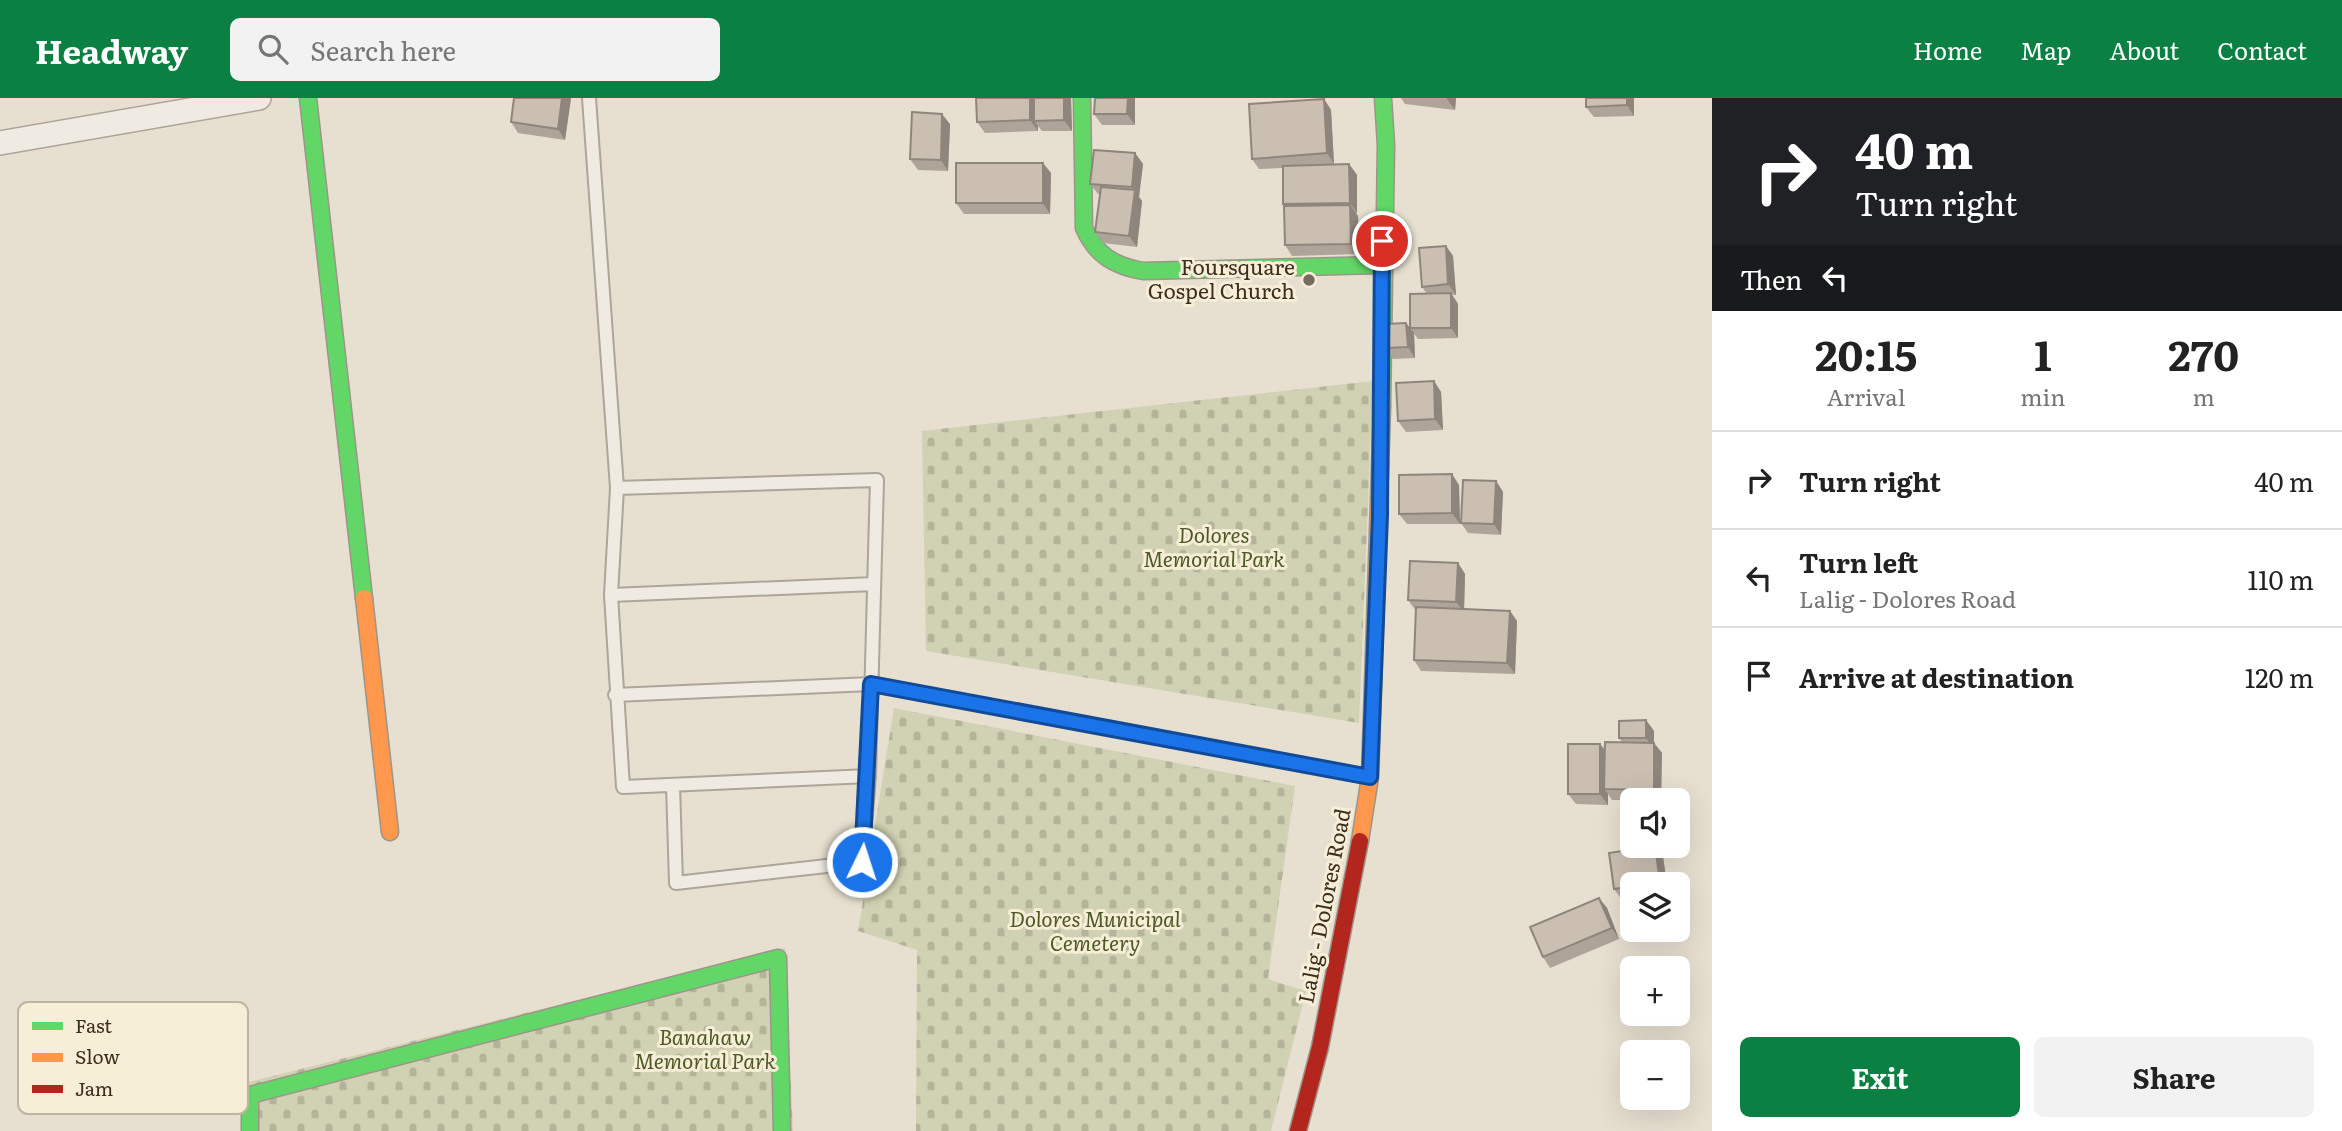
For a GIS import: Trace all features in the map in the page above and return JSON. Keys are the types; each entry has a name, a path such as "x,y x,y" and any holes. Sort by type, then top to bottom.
{"street":[{"path":"0,143 259,98"},
{"path":"308,98 390,832"},
{"path":"1082,98 1084,228 1090,246 1105,260 1124,268 1143,271 1381,265"},
{"name":"Lalig - Dolores Road","path":"1298,1131 1320,1047 1349,906 1370,777 1380,515 1384,98"},
{"path":"250,1131 250,1095 778,958 782,1131"}],"lane":[{"path":"589,98 617,488 611,595 615,695 623,787 869,776"},
{"path":"617,488 877,480 869,776 862,862 676,883 673,785"},
{"path":"611,595 874,584"},
{"path":"615,695 871,684 1370,777"}],"green space":[{"name":"Dolores Memorial Park","path":"1373,381 1359,723 926,651 922,431"},
{"name":"Dolores Municipal Cemetery","path":"894,708 1295,786 1268,979 1306,991 1271,1131 916,1131 917,950 858,931"},
{"name":"Banahaw Memorial Park","path":"785,948 793,1131 241,1131 241,1114 248,1114 248,1082"}],"building":[{"path":"514,98 562,98 558,129 511,122"},
{"path":"976,98 1030,98 1030,120 977,122"},
{"path":"1034,98 1064,98 1064,120 1034,121"},
{"path":"1095,98 1128,98 1127,114 1094,114"},
{"path":"1586,98 1627,98 1627,105 1586,107"},
{"path":"1324,99 1327,153 1252,159 1249,104"},
{"path":"912,112 942,114 941,160 910,159"},
{"path":"1094,150 1135,153 1132,187 1090,184"},
{"path":"956,163 1043,163 1043,203 956,203"},
{"path":"1349,164 1350,203 1283,204 1283,166"},
{"path":"1101,187 1135,190 1129,236 1095,232"},
{"path":"1350,205 1351,244 1285,245 1284,206"},
{"path":"1446,246 1448,284 1422,287 1419,248"},
{"path":"1451,293 1451,328 1410,328 1410,294"},
{"path":"1406,323 1408,347 1386,348 1385,324"},
{"path":"1434,381 1435,419 1398,421 1396,383"},
{"path":"1452,474 1452,513 1399,514 1399,475"},
{"path":"1463,480 1496,481 1494,524 1461,523"},
{"path":"1410,561 1458,563 1456,602 1408,600"},
{"path":"1416,607 1510,611 1507,663 1414,660"},
{"path":"1646,720 1646,738 1619,738 1619,721"},
{"path":"1605,742 1654,743 1654,788 1604,789"},
{"path":"1568,744 1600,744 1600,794 1568,794"},
{"path":"1620,851 1620,858 1657,858 1659,872 1620,872 1620,888 1614,889 1609,853"},
{"path":"1599,898 1612,928 1543,957 1530,927"}],"traffic: fast":[{"path":"308,98 364,598"},
{"path":"1082,98 1084,228 1094,245 1107,258 1143,271 1381,265"},
{"path":"1382,407 1386,145 1383,98"},
{"path":"250,1131 250,1095 778,958 782,1131"}],"traffic: slow":[{"path":"1360,841 1370,777 1382,407"},
{"path":"364,598 390,832"}],"traffic: jam":[{"path":"1298,1131 1320,1047 1360,841"}],"place":[{"name":"Foursquare Gospel Church","path":"1309,280"}],"route":[{"path":"862,862 869,776 871,684 1370,777 1380,515 1382,241"}]}
